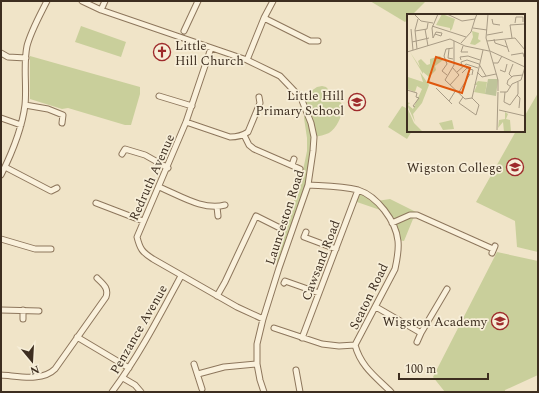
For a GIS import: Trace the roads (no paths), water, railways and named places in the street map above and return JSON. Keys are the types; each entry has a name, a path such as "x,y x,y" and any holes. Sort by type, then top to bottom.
{"street":[{"path":"1,175 14,147 25,105 26,58 30,38 47,1"},
{"name":"Launceston Road","path":"82,1 101,10 247,60 280,76 301,98 311,123 314,137 313,151 308,185 278,268 257,344 257,364 264,392"},
{"path":"101,10 105,1"},
{"path":"184,30 198,1"},
{"path":"247,60 264,18 273,1"},
{"path":"264,18 311,44 318,41"},
{"name":"Redruth Avenue","path":"211,48 192,106 168,168 137,237 139,246 143,253 217,296 263,319"},
{"path":"1,53 8,57 26,58"},
{"path":"159,96 192,106"},
{"path":"186,122 230,137 244,135 248,132 260,103 259,97"},
{"path":"25,105 48,109 64,115 62,124"},
{"path":"1,118 20,125"},
{"path":"244,135 254,149 300,169"},
{"path":"122,154 125,149 145,155 168,168"},
{"path":"292,165 294,159"},
{"path":"5,166 51,193 57,188"},
{"name":"Seaton Road","path":"308,185 334,186 358,190 377,201 386,212 392,223 398,240 398,256 395,269 376,308 355,345 364,365 391,392"},
{"path":"159,186 202,205 217,207 225,205"},
{"name":"Cawsand Road","path":"302,338 358,190"},
{"path":"96,203 143,221"},
{"path":"217,207 218,216"},
{"path":"217,296 225,282 253,215 280,228"},
{"path":"392,223 410,215 417,216 494,249"},
{"path":"306,232 304,237 336,249"},
{"path":"1,239 35,249 51,249"},
{"name":"Penzance Avenue","path":"112,392 123,378 160,316 181,276"},
{"path":"1,375 35,377 46,376 55,369 106,297 108,292 106,286 97,278"},
{"path":"285,280 319,293"},
{"path":"417,342 447,289"},
{"path":"376,308 421,333"},
{"path":"1,310 39,311"},
{"path":"22,319 23,310"},
{"path":"274,328 322,344 339,346 355,345"},
{"path":"77,337 129,368"},
{"path":"194,364 202,389"},
{"path":"198,374 224,367 257,364"},
{"path":"296,370 300,392"},
{"path":"123,378 134,385 141,392"}],"place":[{"name":"Little Hill Church","path":"162,52"},
{"name":"Little Hill Primary School","path":"357,102"},
{"name":"Wigston College","path":"515,167"},
{"name":"Wigston Academy","path":"500,321"}]}
